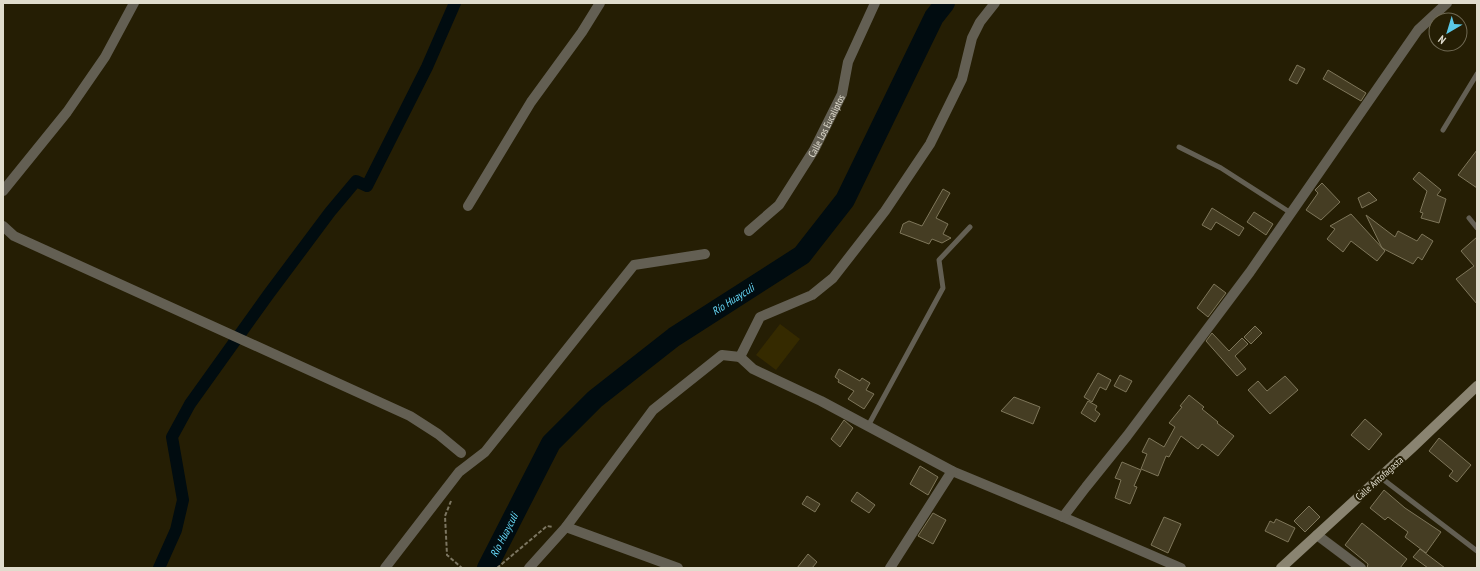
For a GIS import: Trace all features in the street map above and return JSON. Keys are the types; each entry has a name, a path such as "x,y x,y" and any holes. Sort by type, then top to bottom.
{"main road":[{"name":"Calle Antofagasta","path":"1281,568 1477,386"}],"street":[{"path":"3,191 67,112 105,57 134,3"},
{"path":"468,206 531,102 582,32 600,3"},
{"name":"Calle Los Eucaliptos","path":"749,231 779,205 814,150 842,94 848,62 875,3"},
{"path":"740,357 760,317 812,295 832,278 885,211 930,144 962,79 972,38 980,22 995,3"},
{"path":"1063,517 1137,424 1250,272 1418,30 1447,3"},
{"path":"3,226 14,236 410,416 438,434 461,453"},
{"path":"385,568 459,472 485,452 634,264 705,254"},
{"path":"529,568 566,527 653,410 722,355 740,357 753,369 821,401 952,471 1181,568"},
{"path":"890,568 952,471"},
{"path":"566,527 678,568"},
{"path":"1316,535 1361,568"}],"lane":[{"path":"1443,130 1477,74"},
{"path":"1179,146 1221,168 1291,213"},
{"path":"1469,218 1477,228"},
{"path":"868,426 943,288 939,260 970,227"},
{"path":"1380,477 1477,551"}],"path":[{"path":"453,496 445,516 447,555 462,568"},
{"path":"497,568 547,526 566,527"}],"shaded area":[{"path":"780,324 800,339 776,370 756,355"}],"building":[{"path":"1297,65 1305,69 1297,84 1289,80"},
{"path":"1328,70 1366,93 1361,101 1323,79"},
{"path":"1477,150 1477,188 1458,175"},
{"path":"1419,172 1441,190 1437,195 1446,199 1439,223 1421,218 1423,213 1420,212 1427,191 1413,179"},
{"path":"1322,183 1340,202 1321,220 1306,210 1318,193 1315,190"},
{"path":"943,189 950,193 936,218 948,224 943,234 951,238 942,243 932,239 929,244 900,233 903,224 909,221 922,226"},
{"path":"1369,192 1377,200 1362,208 1358,198"},
{"path":"1212,208 1244,228 1239,236 1216,222 1211,230 1202,225"},
{"path":"1254,212 1273,224 1266,235 1247,222"},
{"path":"1351,214 1385,251 1377,261 1351,241 1343,252 1327,239 1335,229 1330,226"},
{"path":"1366,215 1395,237 1398,231 1417,241 1422,234 1433,241 1422,260 1418,257 1413,264 1382,248"},
{"path":"1477,237 1477,304 1456,279 1474,266 1461,251"},
{"path":"1214,284 1226,293 1208,317 1197,308"},
{"path":"1255,326 1262,333 1251,344 1244,337"},
{"path":"1212,333 1229,351 1242,338 1248,344 1235,356 1246,369 1237,376 1206,341"},
{"path":"839,369 860,381 862,378 870,383 866,390 874,394 864,409 848,399 854,391 838,382 839,380 835,377"},
{"path":"1098,373 1111,380 1106,390 1100,387 1092,402 1084,397"},
{"path":"1120,375 1132,381 1126,392 1114,386"},
{"path":"1285,376 1298,390 1270,414 1248,390 1258,381 1267,391"},
{"path":"1189,395 1204,407 1202,409 1218,422 1217,423 1234,436 1218,456 1202,444 1198,449 1181,436 1169,457 1166,456 1158,476 1141,469 1147,454 1142,452 1149,438 1164,447 1175,427 1169,423 1182,407 1180,406"},
{"path":"1014,397 1040,407 1033,424 1001,411"},
{"path":"1088,401 1097,406 1095,410 1100,414 1095,422 1081,413"},
{"path":"1365,419 1382,434 1369,450 1351,435"},
{"path":"844,420 853,428 840,447 831,439"},
{"path":"1439,438 1471,465 1457,482 1449,476 1453,471 1429,451"},
{"path":"1122,462 1141,470 1134,486 1137,487 1130,504 1115,498 1121,480 1115,478"},
{"path":"920,466 938,477 928,495 910,484"},
{"path":"1384,490 1405,508 1441,532 1426,553 1405,537 1408,532 1388,517 1385,520 1370,508"},
{"path":"857,492 875,505 869,513 851,501"},
{"path":"807,496 820,504 815,512 802,504"},
{"path":"1309,506 1320,517 1305,532 1294,521"},
{"path":"933,513 946,520 933,544 918,536"},
{"path":"1164,517 1181,524 1168,553 1151,545"},
{"path":"1276,519 1295,528 1288,542 1265,531 1270,521 1274,523"},
{"path":"1362,523 1407,559 1400,568 1367,568 1368,564 1345,545"},
{"path":"1420,549 1445,568 1428,568 1413,557"},
{"path":"808,554 817,562 812,568 797,568"}],"waterway":[{"path":"159,568 176,530 183,500 172,437 190,404 330,212 356,181 367,186 427,67 455,3"},
{"name":"Río Huayculi","path":"487,568 551,443 595,399 674,337 802,255 845,200 934,17 945,3"}]}
